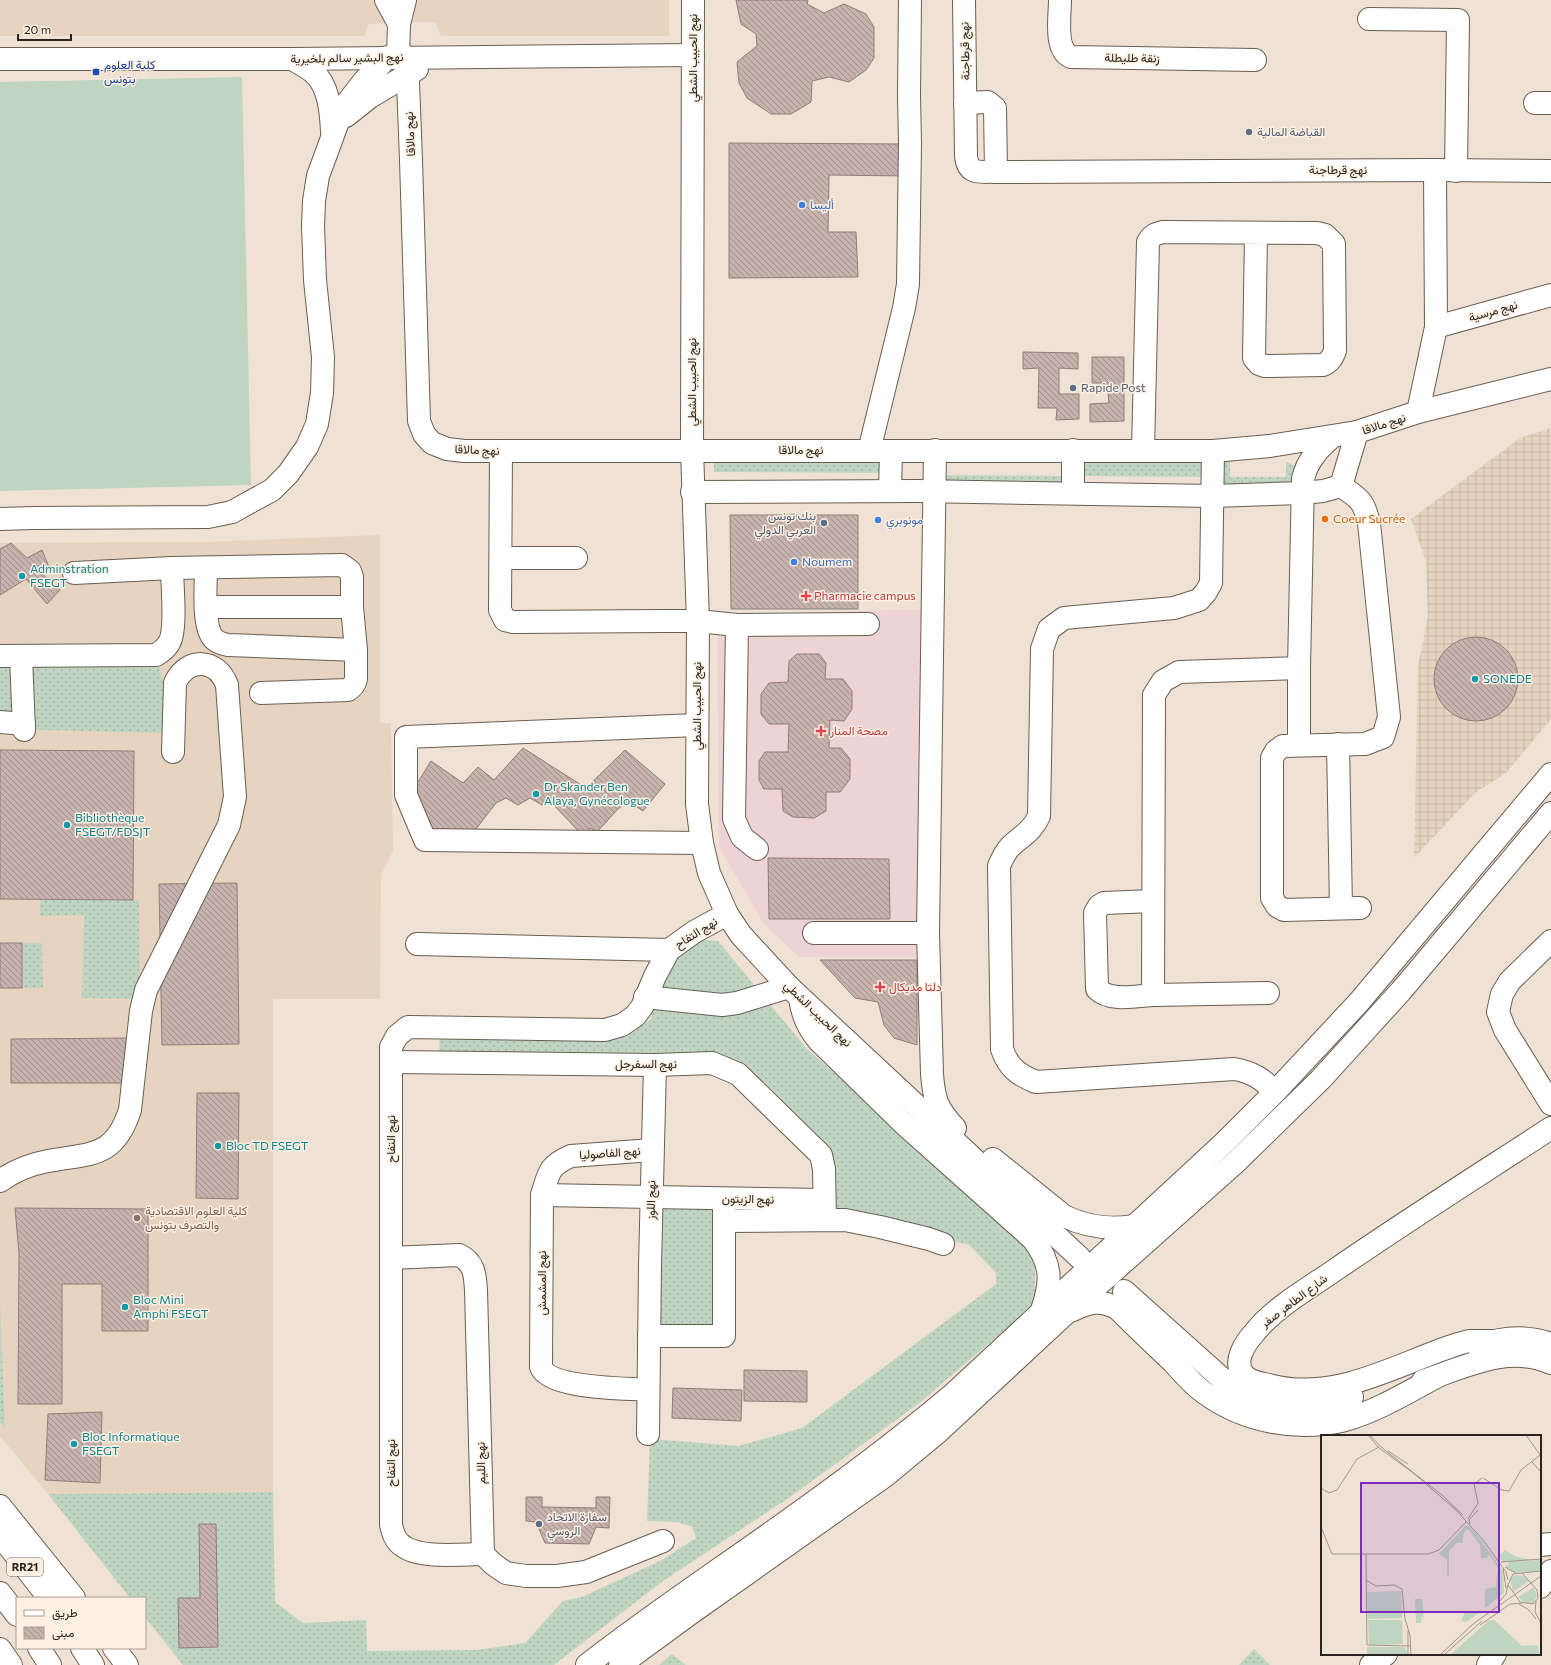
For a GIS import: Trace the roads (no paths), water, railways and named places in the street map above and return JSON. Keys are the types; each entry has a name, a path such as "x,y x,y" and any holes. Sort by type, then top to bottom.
{"main road":[{"path":"386,0 399,24"},
{"name":"نهج مالاقا","path":"405,0 399,24 400,62 411,160 419,422 424,434 432,443 447,449 501,452 692,450 1213,450 1270,446 1357,432 1418,412 1551,379"},
{"name":"نهج الحبيب الشطي","path":"693,0 692,492 698,621 697,804 702,843 709,873 727,914 741,935 794,992 1080,1258"},
{"path":"869,451 904,308 908,284 910,0"},
{"name":"نهج قرطاجنة","path":"964,0 967,165 969,168 996,172 1446,170"},
{"name":"زنقة طليطلة","path":"1060,0 1060,43 1062,50 1066,55 1071,57 1256,60"},
{"path":"1369,19 1458,20 1446,170 1436,327 1418,412"},
{"path":"0,519 208,517 232,512 250,503 272,490 288,474 307,447 317,424 322,393 323,358 315,280 313,226 314,201 318,176 343,108 364,81 400,62 436,57 693,55"},
{"name":"نهج البشير سالم بلخيرية","path":"0,59 292,59 400,62"},
{"path":"292,59 314,73 322,84 328,100 334,132"},
{"path":"966,103 988,102 995,108 996,172"},
{"path":"1446,170 1551,171"},
{"path":"1143,450 1148,242 1151,236 1155,234 1163,232 1256,232 1318,233 1329,238 1334,244 1335,351 1329,363 1323,365 1265,366 1259,364 1254,358 1256,232"},
{"name":"نهج مرسية","path":"1436,327 1551,295"},
{"path":"1341,486 1357,432"},
{"path":"1299,745 1303,479 1308,463 1322,446 1332,437"},
{"path":"890,450 890,491"},
{"path":"935,450 933,491 928,933 933,1094 941,1113 955,1128 1064,1216 1091,1226 1119,1229 1133,1226"},
{"path":"1073,450 1073,493"},
{"path":"1213,450 1210,583 1206,592 1199,600 1174,608 1064,618 1049,629 1042,649 1039,816 1034,826 1005,853 999,866 1002,1049 1006,1060 1022,1076 1036,1082 1234,1069 1243,1070 1256,1076 1276,1092"},
{"path":"501,452 500,610 502,617 507,621 698,621 737,625 868,624"},
{"path":"692,492 933,491 1213,496 1302,493 1323,491 1341,486"},
{"path":"1338,744 1351,908 1284,910 1277,906 1272,898 1272,758 1276,750 1282,746 1338,744 1365,744 1383,737 1389,717 1369,523 1365,508 1359,499 1341,486"},
{"path":"501,558 576,558"},
{"path":"74,573 172,568 342,565 350,572 352,577 352,607 356,650 355,684 348,690 260,693"},
{"path":"0,722 24,727 10,656 156,655 164,650 170,642 173,628 172,568"},
{"path":"206,568 206,607 208,627 213,638 220,643 228,645 356,650"},
{"path":"206,607 352,607"},
{"path":"737,625 734,819 742,837 757,850"},
{"path":"0,1181 12,1174 36,1164 93,1154 112,1142 120,1133 126,1122 130,1110 141,1011 146,990 229,825 233,810 235,784 227,685 224,678 213,667 205,664 197,664 190,666 178,676 174,691 173,752"},
{"path":"1153,995 1154,695 1163,681 1179,672 1299,668"},
{"path":"697,726 406,737 406,795 425,840 702,843"},
{"path":"587,1665 774,1531 914,1426 951,1396 1042,1310 1224,1143 1276,1092 1359,1002 1551,774"},
{"path":"620,1665 885,1476 951,1420 1063,1316 1236,1162 1321,1079 1401,991 1551,813"},
{"path":"1153,901 1104,903 1099,906 1095,913 1097,989 1102,994 1114,997 1268,993"},
{"name":"نهج التفاح","path":"483,1554 429,1554 409,1550 397,1540 391,1525 391,1047 402,1030 408,1027 606,1030 622,1024 635,1016 642,1007 645,997 669,950 694,932 727,914"},
{"path":"814,933 928,933"},
{"path":"1551,941 1510,981 1502,994 1498,1012 1505,1030 1551,1104"},
{"path":"417,944 669,950"},
{"path":"645,997 722,1005 794,992 807,1025 819,1041 904,1122 1033,1238 1044,1253 1049,1271 1047,1297 1042,1310"},
{"path":"432,1063 434,1028"},
{"name":"نهج السفرجل","path":"391,1062 655,1065 712,1064 738,1074 821,1155 824,1169 825,1210"},
{"name":"نهج اللوز","path":"648,1434 652,1150 655,1065"},
{"name":"شارع الطاهر صفر","path":"1492,1340 1469,1341 1458,1344 1357,1382 1330,1388 1310,1390 1274,1387 1247,1378 1240,1368 1240,1355 1247,1342 1255,1331 1275,1312 1350,1260 1551,1128"},
{"name":"نهج الفاصوليا","path":"542,1195 550,1170 566,1158 584,1155 652,1150"},
{"path":"542,1195 652,1196"},
{"name":"نهج المشمش","path":"542,1195 541,1367 543,1372 547,1376 589,1386 648,1390"},
{"name":"نهج الزيتون","path":"652,1196 724,1198 825,1210 845,1220 929,1238 943,1244"},
{"path":"649,1336 724,1336 724,1198"},
{"name":"نهج الزيتون","path":"724,1222 825,1210"},
{"name":"نهج الليم","path":"391,1258 459,1255 468,1261 474,1270 476,1290 483,1554"},
{"path":"1124,1291 1229,1385 1245,1394 1262,1400 1318,1410 1340,1410 1491,1358 1504,1355 1531,1357 1551,1363"},
{"path":"1063,1316 1086,1304 1103,1302 1111,1305 1118,1309 1189,1380 1206,1394 1224,1405 1244,1414 1283,1424 1324,1424 1344,1420 1376,1408 1438,1376"},
{"path":"1298,1406 1312,1406 1342,1400 1492,1340 1521,1337 1535,1339 1551,1344"},
{"path":"0,1506 73,1597"},
{"name":"RR21","path":"0,1535 48,1597"},
{"path":"483,1554 493,1564 506,1573 526,1576 557,1576 586,1572 662,1541"},
{"path":"1541,1545 1551,1544"},
{"path":"1541,1586 1551,1571"},
{"path":"0,1593 16,1614"},
{"path":"0,1649 11,1665"},
{"path":"40,1649 50,1665"},
{"path":"83,1649 93,1665"},
{"path":"115,1649 128,1665"},
{"path":"1371,1665 1385,1655"},
{"path":"1488,1665 1494,1655"}],"place":[{"name":"كلية العلوم بتونس","path":"96,72"},
{"name":"القباضة المالية","path":"1249,132"},
{"name":"أليسا","path":"802,205"},
{"name":"Rapide Post","path":"1073,388"},
{"name":"Coeur Sucrée","path":"1325,519"},
{"name":"مونوبري","path":"878,520"},
{"name":"بنك تونس العربي الدولي","path":"824,523"},
{"name":"Noumem","path":"794,562"},
{"name":"Adminstration FSEGT","path":"22,576"},
{"name":"Pharmacie campus","path":"806,596"},
{"name":"SONEDE","path":"1475,679"},
{"name":"مصحة المنار","path":"821,731"},
{"name":"Dr Skander Ben Alaya, Gynécologue","path":"536,794"},
{"name":"Bibliothèque FSEGT/FDSJT","path":"67,825"},
{"name":"دلتا مديكال","path":"880,987"},
{"name":"Bloc TD FSEGT","path":"218,1146"},
{"name":"كلية العلوم الاقتصادية والتصرف بتونس","path":"137,1218"},
{"name":"Bloc Mini Amphi FSEGT","path":"125,1307"},
{"name":"Bloc Informatique FSEGT","path":"74,1444"},
{"name":"سفارة الاتحاد الروسي","path":"539,1524"}]}
